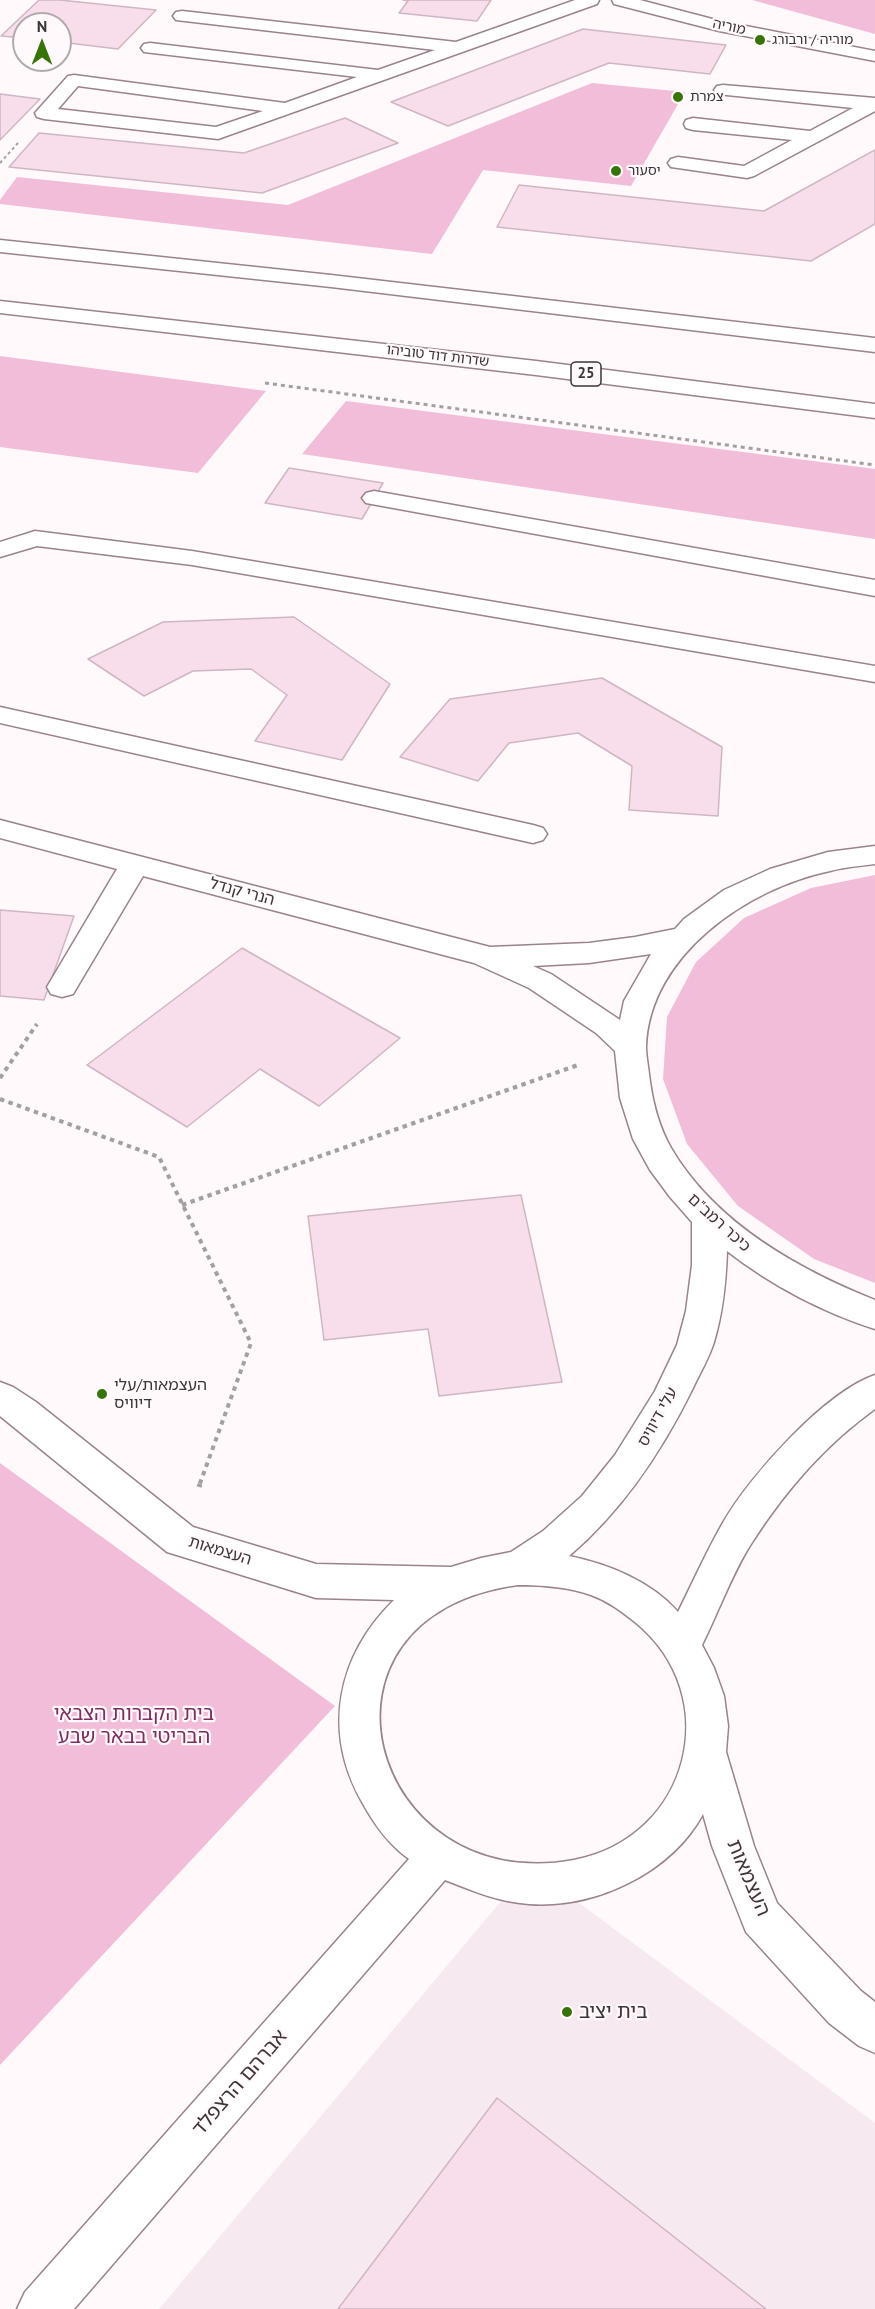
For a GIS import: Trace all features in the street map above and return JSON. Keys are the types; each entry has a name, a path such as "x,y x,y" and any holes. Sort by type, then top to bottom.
{"main road":[{"path":"288,108 74,80 44,113 218,133 591,0"},
{"name":"מוריה","path":"620,0 719,26 875,56"},
{"name":"מוריה","path":"742,13 875,51"},
{"path":"182,16 459,47"},
{"path":"150,48 382,75"},
{"path":"723,90 874,105"},
{"path":"678,163 747,172 874,105"},
{"path":"693,124 813,137"},
{"path":"0,246 343,282 875,345"},
{"name":"שדרות דוד טוביהו","path":"0,307 536,368 875,411"},
{"path":"374,498 875,588"},
{"path":"0,550 35,537 192,558 875,674"},
{"path":"0,715 533,834"},
{"name":"הנרי קנדל","path":"0,829 484,956 540,981 607,1025 630,1047"},
{"name":"כיכר רמב\"ם","path":"875,855 822,864 777,877 737,895 701,918 681,937 651,976 636,1010 630,1047 632,1082 643,1124 661,1160 690,1200 745,1249 787,1276 835,1300 875,1315"},
{"path":"62,987 135,864"},
{"name":"הנרי קנדל","path":"484,956 601,952 654,944 681,937"},
{"name":"עלי דיוויס","path":"518,1568 556,1544 591,1510 628,1467 666,1407 696,1342 706,1295 710,1248 709,1218"},
{"path":"682,1645 738,1531 783,1471 831,1421 875,1390"},
{"name":"העצמאות","path":"0,1397 22,1412 181,1540 316,1581 450,1584"},
{"path":"518,1568 546,1568 608,1584 633,1598 657,1616 682,1645 700,1679 709,1722 706,1756 693,1795 671,1828 650,1849 620,1866 599,1874 553,1884 511,1882 470,1872 438,1857 408,1834 384,1807 367,1771 358,1737 358,1706 366,1674 379,1646 399,1622 422,1600 450,1584 485,1572 518,1568"},
{"name":"העצמאות","path":"706,1756 733,1846 761,1917 845,2007 875,2030"},
{"name":"אברהם הרצפלד","path":"42,2309 438,1857"}],"path":[{"path":"260,382 875,465"},
{"path":"0,1078 62,987"},
{"path":"183,1205 630,1047"},
{"path":"0,1099 159,1157 251,1342 181,1540"}],"shaded area":[{"name":"בית יציב","path":"502,1900 578,1902 875,2123 875,2309 159,2309"}],"green space":[{"path":"752,0 875,0 875,34"},
{"path":"592,83 685,92 631,186 483,170 432,254 0,204 0,200 17,177 288,205"},
{"path":"0,356 266,391 198,473 0,447"},
{"path":"346,401 875,469 875,539 302,454"},
{"path":"875,875 875,1283 814,1259 738,1206 687,1144 663,1079 667,1017 696,962 744,918 811,888"},
{"name":"בית הקברות הצבאי הבריטי בבאר שבע","path":"0,1463 335,1706 0,2065"}],"building":[{"path":"39,0 156,10 118,49 72,43 72,12 26,12"},
{"path":"403,0 491,0 477,21 399,13 408,1"},
{"path":"12,26 12,37 1,36"},
{"path":"583,29 726,45 710,74 609,63 448,126 391,102"},
{"path":"0,94 40,99 0,140"},
{"path":"345,118 398,143 262,193 9,167 39,133 244,153"},
{"path":"875,150 875,224 811,261 497,227 519,185 764,211"},
{"path":"289,468 383,483 362,519 265,503"},
{"path":"294,617 390,684 342,760 255,741 287,695 251,669 193,671 144,696 88,659 163,622"},
{"path":"602,678 722,747 718,816 629,810 632,766 578,733 509,743 478,781 400,757 450,699"},
{"path":"0,910 74,916 44,1000 0,996"},
{"path":"242,948 400,1038 319,1106 260,1069 187,1127 87,1065"},
{"path":"521,1195 562,1382 439,1396 428,1329 324,1340 308,1216"},
{"path":"497,2098 766,2309 338,2309"}],"place":[{"name":"מוריה / ורבורג","path":"760,40"},
{"name":"צמרת","path":"678,97"},
{"name":"יסעור","path":"616,171"},
{"name":"העצמאות/עלי דיוויס","path":"102,1394"},
{"name":"בית יציב","path":"567,2012"}]}
